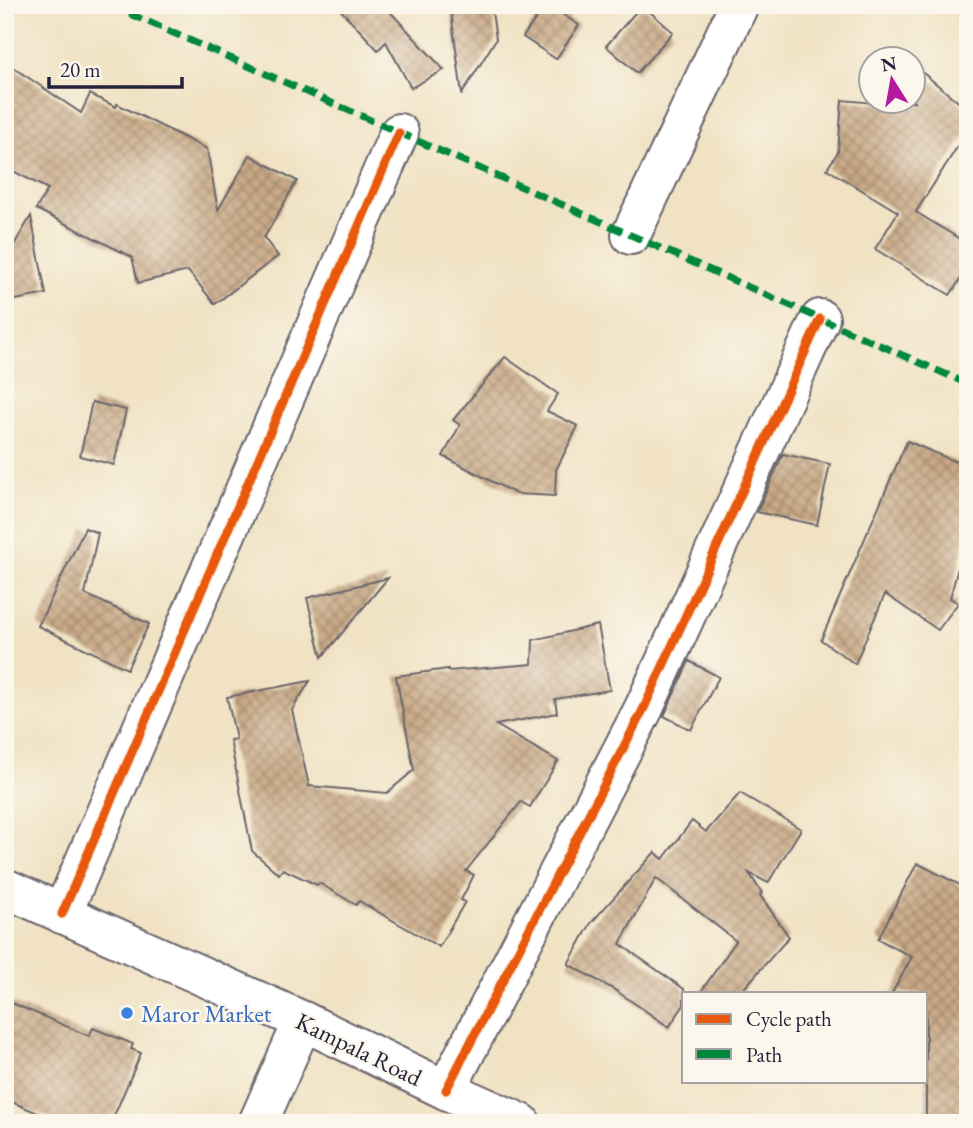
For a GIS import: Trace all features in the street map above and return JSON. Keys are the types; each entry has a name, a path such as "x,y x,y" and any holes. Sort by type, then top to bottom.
{"street":[{"path":"631,235 739,5"},
{"path":"62,914 399,133"},
{"path":"446,1090 645,708 820,319"},
{"name":"Kampala Road","path":"5,888 303,1021 521,1123"},
{"path":"258,1123 303,1021"}],"building":[{"path":"336,5 384,5 444,70 411,88 386,42 378,50"},
{"path":"450,5 491,5 496,39 462,94"},
{"path":"545,5 579,25 556,59 523,37"},
{"path":"642,5 673,32 637,73 606,46"},
{"path":"5,62 81,113 90,94 116,107 117,104 207,149 218,210 250,155 297,181 264,238 278,256 215,304 188,271 138,283 132,257 36,209 48,189 5,167"},
{"path":"928,77 968,110 968,130 916,212 968,244 968,268 950,295 875,249 898,212 827,169 838,152 842,100 858,101 858,116 928,116"},
{"path":"31,216 46,294 5,302 5,260"},
{"path":"505,357 558,394 547,411 578,426 556,470 555,496 516,494 443,456 460,425 453,420"},
{"path":"92,402 126,410 114,465 80,456"},
{"path":"907,441 968,467 968,530 950,598 958,603 938,630 885,594 855,664 821,640"},
{"path":"783,454 830,464 817,525 757,512"},
{"path":"85,528 98,533 85,594 149,624 127,669 38,626"},
{"path":"388,578 322,657 307,598"},
{"path":"598,625 610,690 555,699 557,713 496,725 558,761 530,807 521,802 466,871 474,875 461,900 465,902 439,947 359,901 356,905 319,883 317,885 283,869 279,874 252,851 230,740 236,739 227,697 310,681 292,710 309,786 387,793 414,770 396,676 448,669 532,664 533,640"},
{"path":"689,661 719,677 691,730 664,716"},
{"path":"740,793 801,829 768,883 749,873 762,893 760,895 789,937 741,992 701,992 736,941 656,878 620,944 684,989 682,1008 669,1027 615,990 568,964 591,923 655,852 663,859 692,821 706,832"},
{"path":"917,863 968,889 968,1123 926,1123 928,992 893,992 912,957 878,939"},
{"path":"5,1000 89,1036 93,1028 133,1044 131,1049 141,1053 111,1123 61,1123 5,1099"}],"marked path":[{"path":"110,5 968,384"}],"cycle path":[{"path":"62,914 399,133"},
{"path":"446,1090 644,708 820,319"}],"place":[{"name":"Maror Market","path":"127,1013"}]}
